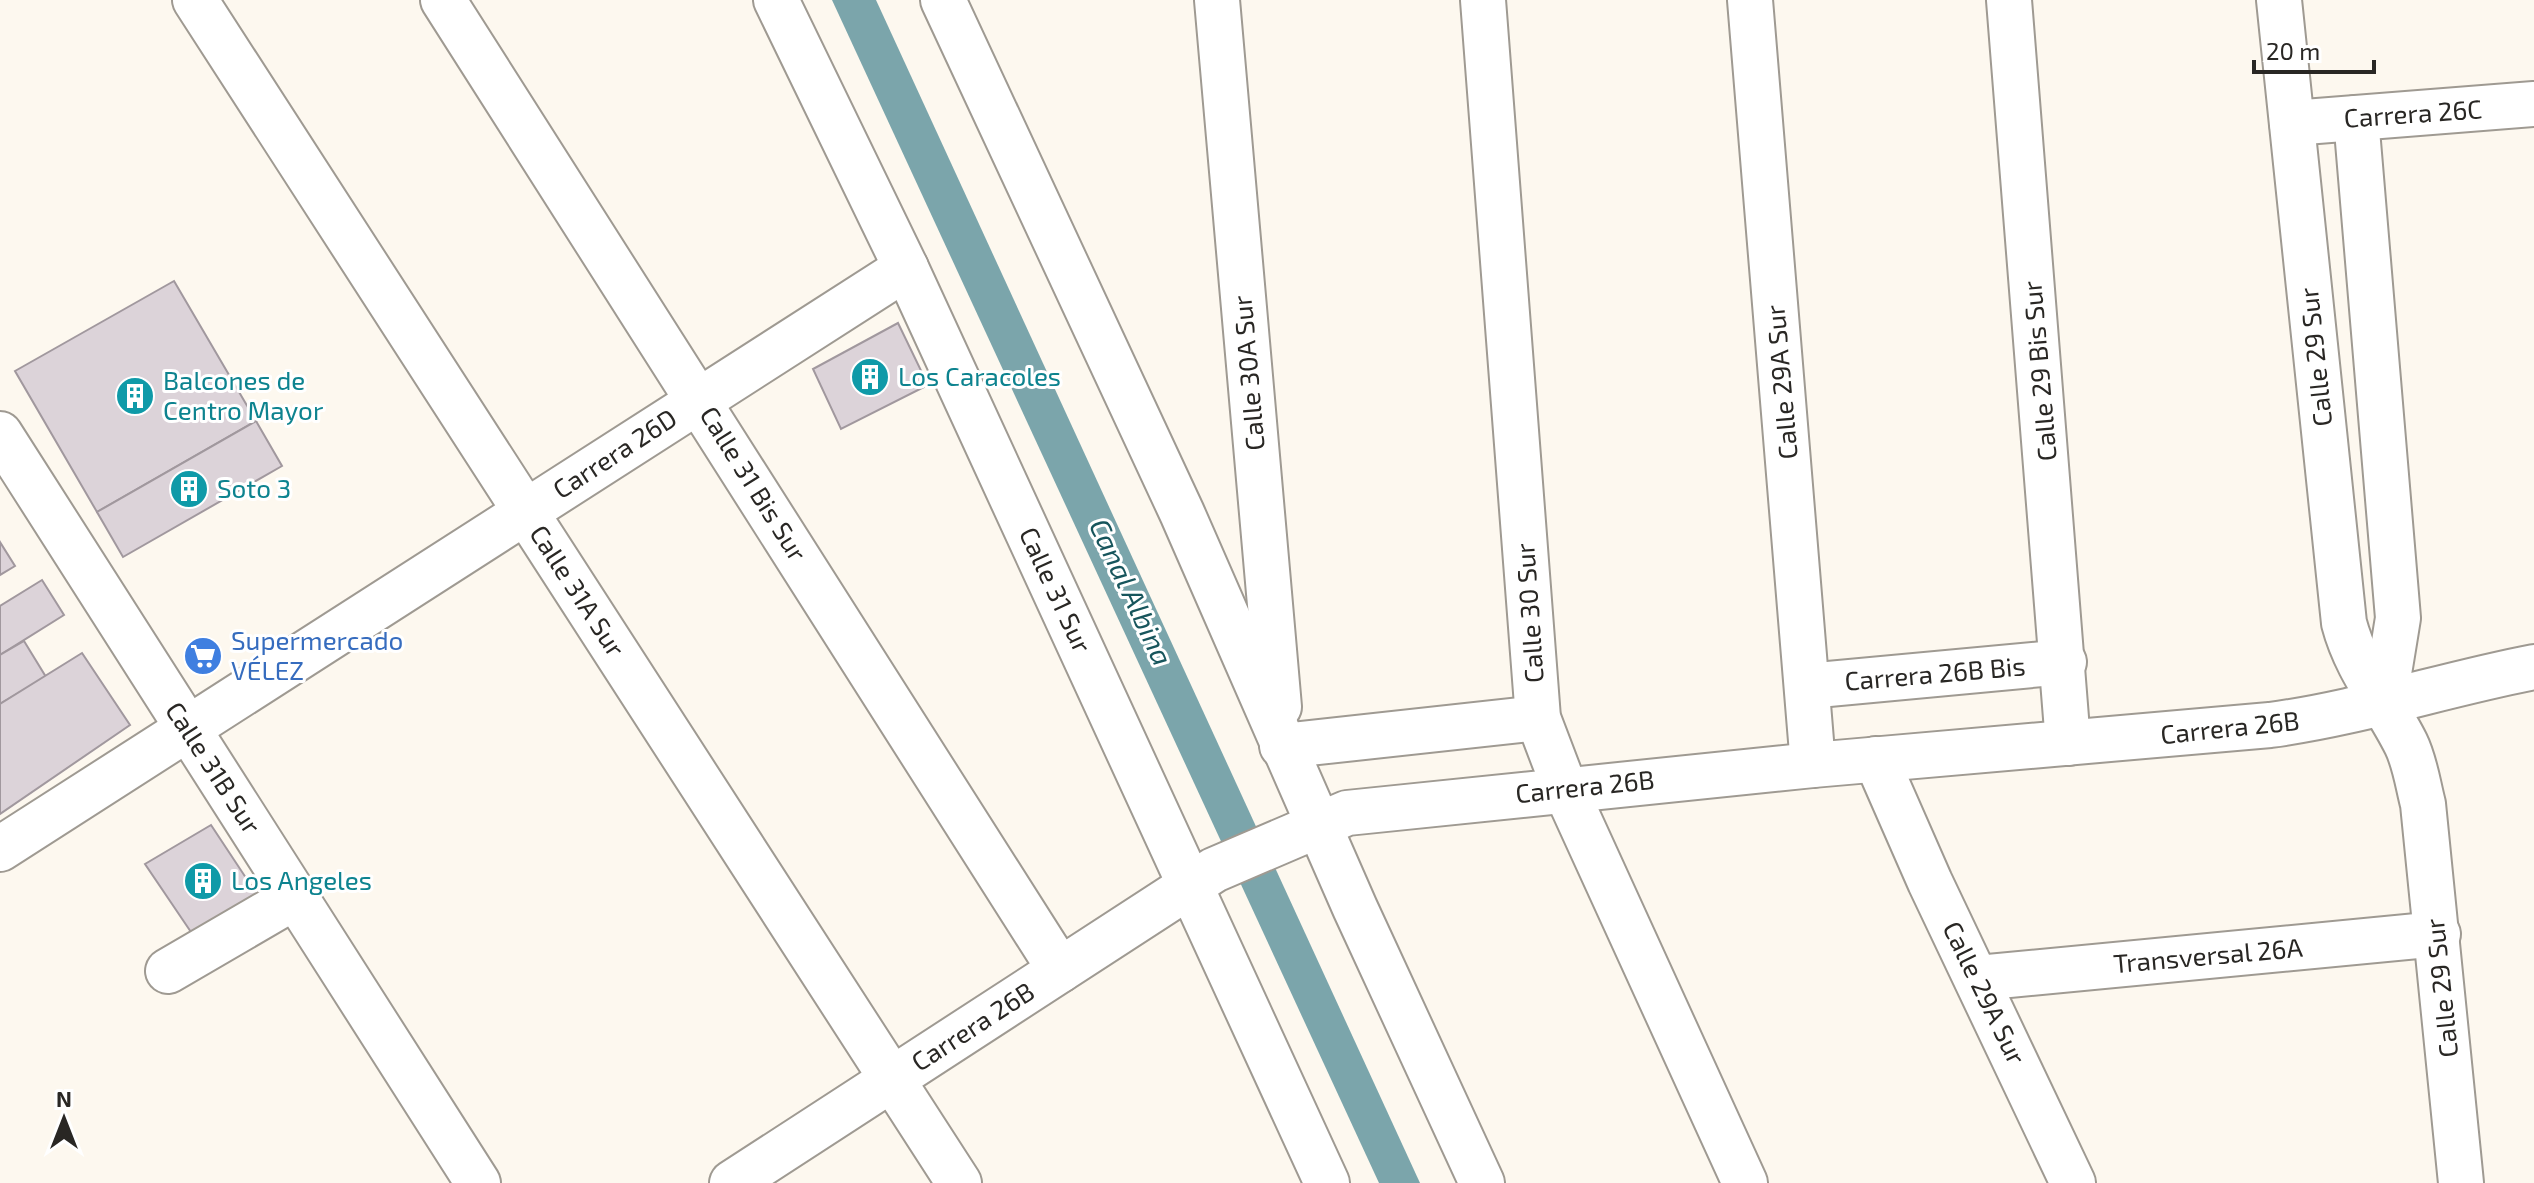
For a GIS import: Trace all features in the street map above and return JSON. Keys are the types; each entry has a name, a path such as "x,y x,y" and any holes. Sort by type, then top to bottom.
{"street":[{"name":"Calle 31A Sur","path":"195,0 959,1183"},
{"name":"Calle 31 Bis Sur","path":"443,0 1060,970"},
{"name":"Calle 31 Sur","path":"776,0 1203,877 1327,1183"},
{"path":"943,0 1182,513 1282,746 1298,831 1482,1183"},
{"name":"Calle 30A Sur","path":"1217,0 1282,746"},
{"name":"Calle 30 Sur","path":"1483,0 1538,718 1565,789 1745,1183"},
{"name":"Calle 29A Sur","path":"1750,0 1813,765"},
{"name":"Calle 29 Bis Sur","path":"2009,0 2064,662 2068,743"},
{"name":"Calle 29 Sur","path":"2279,0 2344,623 2364,677 2384,704 2408,748 2423,804 2461,1183"},
{"name":"Carrera 26C","path":"2292,123 2534,104"},
{"path":"2356,118 2398,618 2384,704"},
{"name":"Carrera 26D","path":"0,849 906,268"},
{"name":"Calle 31B Sur","path":"0,434 478,1183"},
{"name":"Carrera 26B Bis","path":"1807,686 2064,662"},
{"name":"Carrera 26B","path":"732,1183 1203,877 1298,831 1386,806 2330,718 2457,681 2534,667"},
{"path":"1282,746 1538,718"},
{"name":"Calle 29A Sur","path":"1876,759 1930,882 2073,1183"},
{"path":"168,971 295,897"},
{"name":"Transversal 26A","path":"1978,978 2438,934"}],"water":[{"name":"Canal Albina","path":"832,0 876,0 1420,1183 1379,1183"}],"building":[{"name":"Balcones de Centro Mayor","path":"174,281 256,421 97,512 15,371"},
{"name":"Los Caracoles","path":"898,323 928,385 841,429 813,369"},
{"name":"Soto 3","path":"256,421 282,466 123,557 97,512"},
{"path":"0,542 15,566 0,575"},
{"path":"42,580 64,615 0,655 0,606"},
{"path":"24,641 46,677 0,704 0,655"},
{"path":"82,653 130,725 0,814 0,704"},
{"name":"Los Angeles","path":"211,825 260,899 195,938 145,864"}],"place":[{"name":"Los Caracoles","path":"870,377"},
{"name":"Balcones de Centro Mayor","path":"135,396"},
{"name":"Soto 3","path":"189,489"},
{"name":"Supermercado VÉLEZ","path":"203,656"},
{"name":"Los Angeles","path":"203,881"}]}
